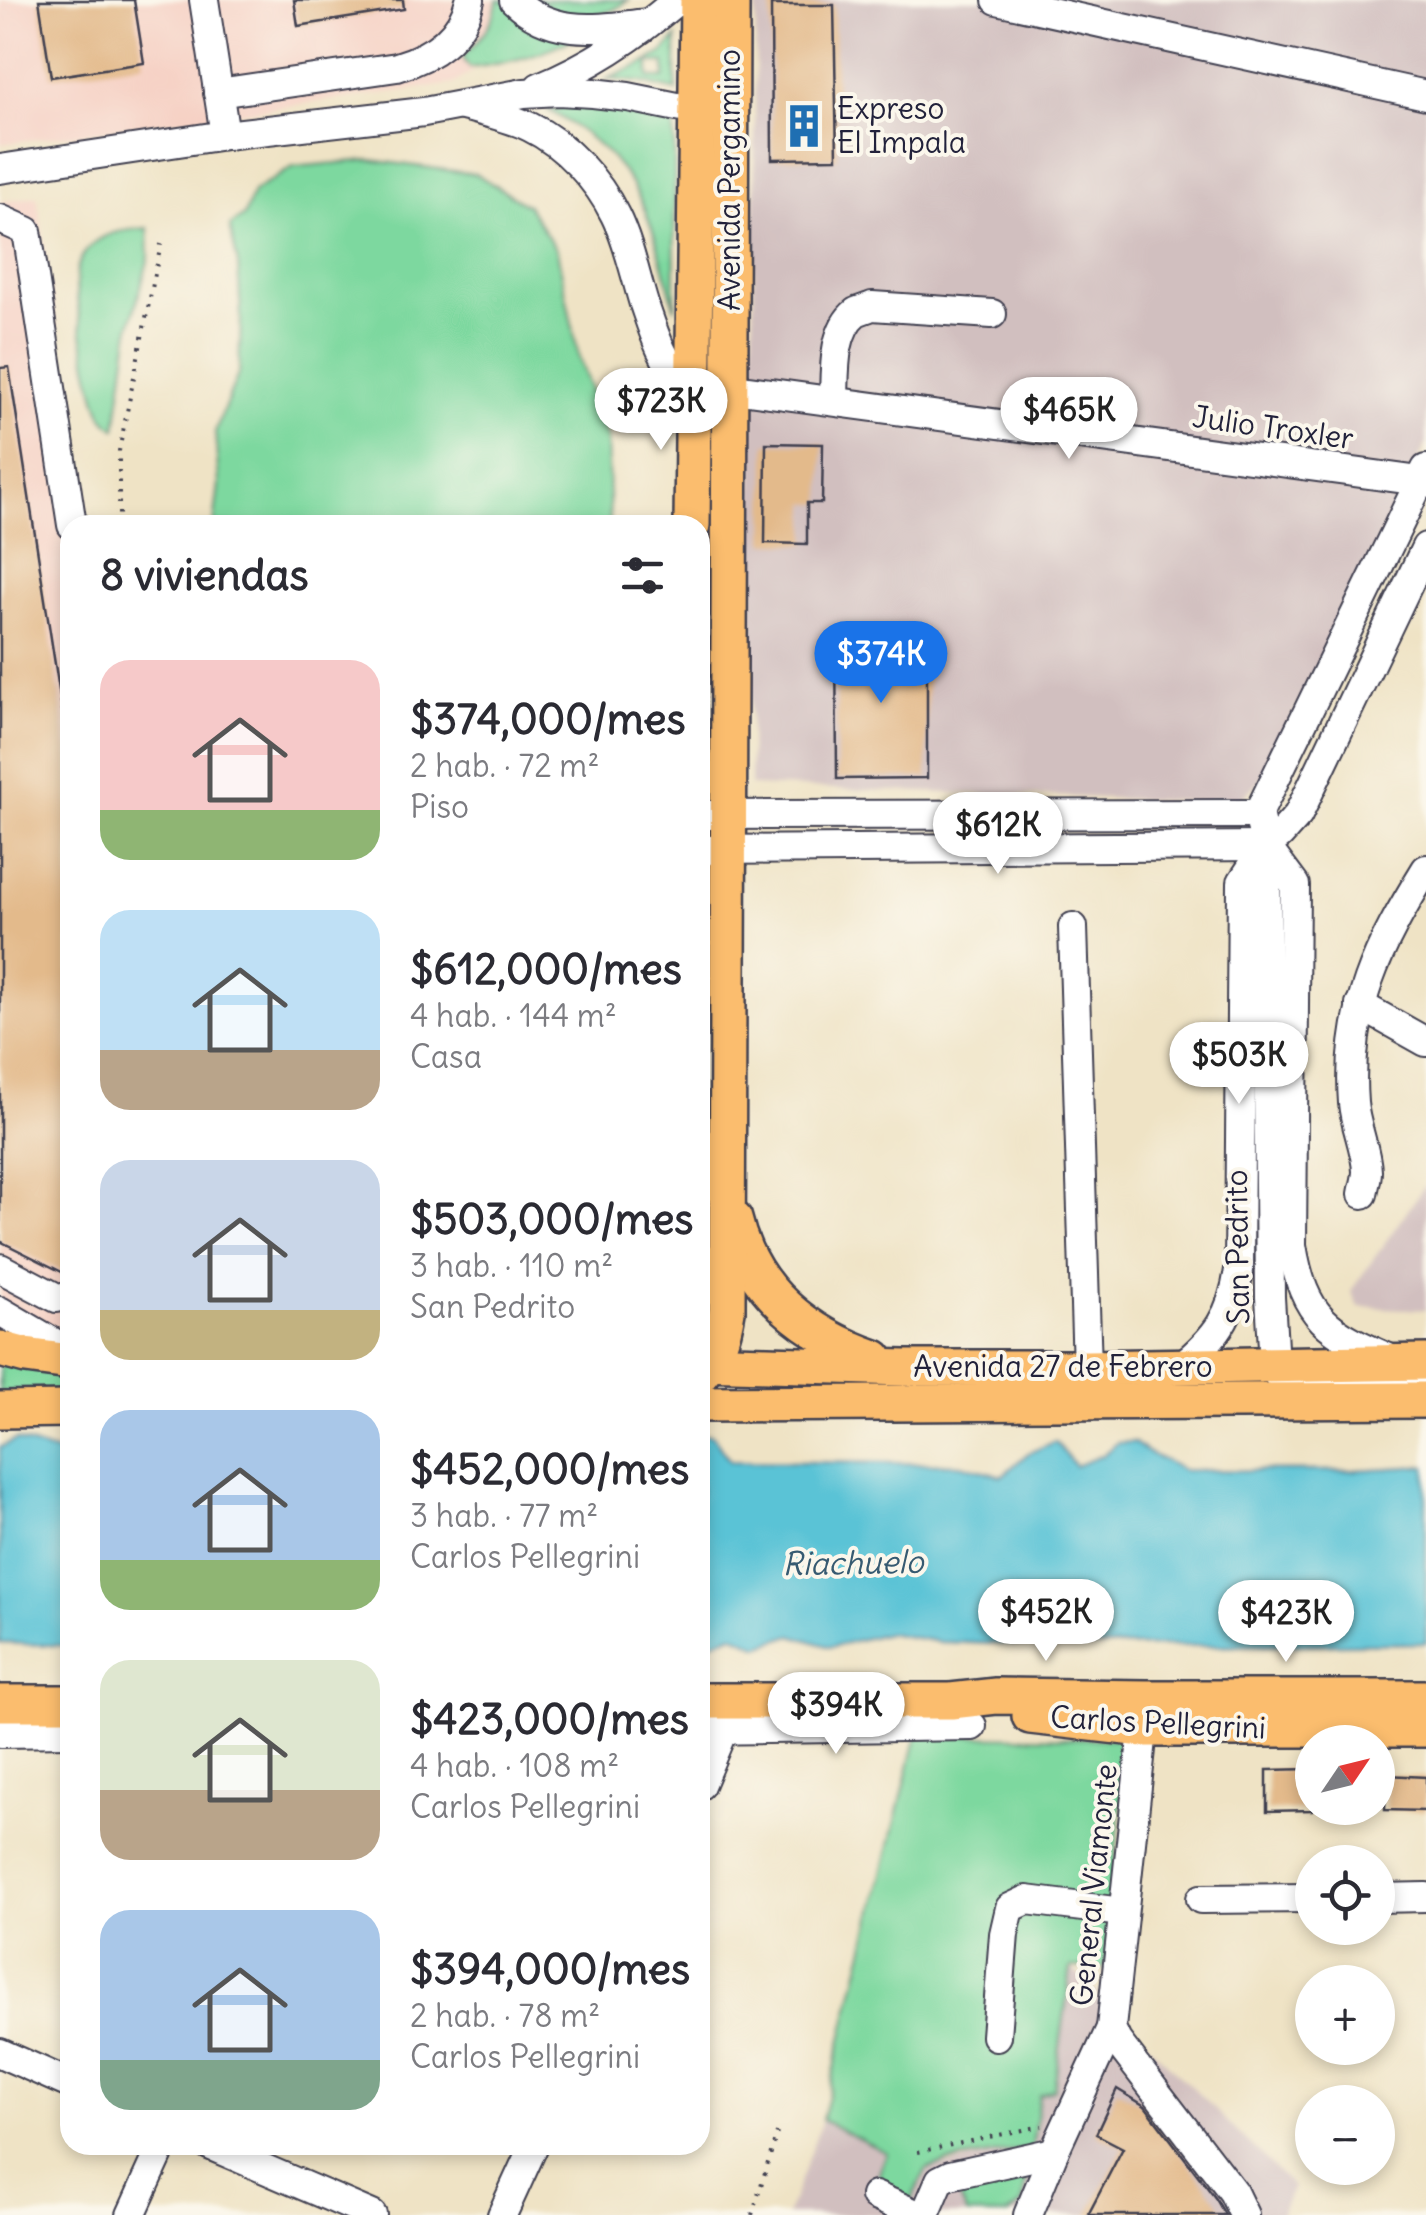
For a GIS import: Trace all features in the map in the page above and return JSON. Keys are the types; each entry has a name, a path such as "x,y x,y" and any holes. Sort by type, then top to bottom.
{"main road":[{"name":"Avenida Pergamino","path":"698,0 698,111 712,384 715,832 728,1194 726,1312 723,1334 710,1356"},
{"name":"Avenida Pergamino","path":"693,515 712,384 731,0"},
{"path":"728,1194 737,1231 752,1265 774,1296 801,1322 833,1342 905,1368"},
{"path":"0,1349 60,1361"},
{"name":"Avenida 27 de Febrero","path":"710,1366 1087,1368 1274,1364 1417,1368"},
{"name":"Avenida 27 de Febrero","path":"710,1404 1426,1400"},
{"path":"0,1410 60,1409"},
{"name":"Carlos Pellegrini","path":"1145,1714 1426,1698"},
{"path":"0,1703 60,1703"},
{"name":"Carlos Pellegrini","path":"713,1715 1145,1714 1426,1730"}],"street":[{"path":"204,0 225,135"},
{"path":"218,93 415,62 457,30 470,0"},
{"path":"514,0 551,25 592,28 650,23"},
{"path":"524,94 589,63 677,0"},
{"path":"996,0 1426,94"},
{"path":"0,169 559,91 628,97 698,111"},
{"path":"463,106 511,119 548,137 599,188 616,217 668,363 682,381 712,384"},
{"path":"0,219 27,231 70,515"},
{"path":"834,400 837,350 844,329 857,311 872,306 992,314"},
{"name":"Julio Troxler","path":"712,384 1424,478"},
{"path":"715,832 1258,814 1424,478"},
{"name":"San Pedrito","path":"1180,1367 1210,1340 1226,1318 1236,1293 1240,1250 1242,882 1266,846 1298,815 1426,546"},
{"name":"San Pedrito","path":"1258,814 1266,846 1274,1364"},
{"path":"715,832 1266,846"},
{"name":"San Pedrito","path":"1266,846 1296,885 1292,1246 1296,1272 1319,1319 1336,1333 1417,1368"},
{"path":"1363,1194 1367,1172 1353,1106 1352,1043 1372,968 1426,870"},
{"path":"1073,926 1087,1368"},
{"path":"1360,1004 1426,1042"},
{"path":"0,1268 56,1298"},
{"path":"0,1311 60,1346"},
{"name":"General Viamonte","path":"1145,1714 1111,2028 1233,2192 1244,2215"},
{"path":"0,1733 60,1732"},
{"path":"1202,1899 1295,1898"},
{"path":"1395,1898 1426,1898"},
{"path":"996,2036 1004,1934 1010,1908 1027,1900 1122,1912"},
{"path":"1028,2215 1050,2139 1111,2028"},
{"path":"0,2053 60,2080"},
{"path":"875,2196 922,2215 940,2180 1050,2139"},
{"path":"131,2215 158,2155"},
{"path":"232,2155 372,2215"},
{"path":"502,2215 529,2155"}],"path":[{"path":"119,515 120,451 161,244"},
{"path":"752,2215 778,2133"},
{"path":"918,2152 1050,2139"}],"shaded area":[{"path":"0,0 523,0 485,62 454,84 0,144"},
{"path":"756,0 1426,0 1426,444 1261,779 1241,799 1214,802 750,786"},
{"path":"37,196 85,515 60,515 60,1328 0,1319 0,202"},
{"path":"1426,1184 1426,1310 1359,1307 1351,1291"},
{"path":"1071,1968 1293,2187 1280,2215 787,2215 822,2120 927,2169 1031,2148 1039,2094 1054,2089"}],"green space":[{"path":"497,0 580,35 526,57 470,68 463,56 490,24"},
{"path":"536,0 628,0 613,10 585,16 566,15"},
{"path":"676,38 676,91 608,79 649,61 649,78 665,78 665,63 651,63 651,59"},
{"path":"582,104 674,112 675,309 650,223 635,190 591,138 548,110"},
{"path":"370,160 476,174 528,206 557,251 579,358 607,436 610,515 215,515 219,484 215,432 239,372 238,265 230,226 244,216 253,192 293,167"},
{"path":"148,228 149,257 130,327 116,428 104,418 88,367 76,277 83,255 98,240 116,232"},
{"path":"0,1359 60,1368 60,1393 0,1393"},
{"path":"917,1735 1127,1739 1105,1968 1071,1968 1054,2089 1039,2095 1032,2148 927,2169 909,2203 877,2179 887,2153 822,2120"},
{"path":"1028,2169 1022,2204 1009,2215 967,2214 959,2195 970,2180"}],"water":[{"name":"Riachuelo","path":"710,1435 730,1461 961,1464 1002,1476 1027,1454 1055,1441 1075,1466 1101,1456 1117,1443 1134,1442 1183,1470 1338,1471 1426,1466 1426,1643 1091,1647 939,1642 887,1633 830,1647 792,1635 759,1646 733,1634 710,1643"},
{"path":"16,1440 60,1454 60,1646 0,1643 0,1447"}],"building":[{"path":"39,0 134,0 144,63 51,77"},
{"path":"294,0 403,0 404,9 298,26"},
{"path":"771,5 834,5 837,158 772,159"},
{"path":"9,367 60,696 60,1271 0,1241 0,368"},
{"path":"766,443 823,444 822,503 807,503 807,544 765,543"},
{"path":"836,631 927,636 927,778 837,779"},
{"path":"1295,1769 1295,1810 1267,1811 1267,1770"},
{"path":"1395,1775 1426,1777 1426,1811 1395,1810"},
{"path":"1117,2089 1145,2106 1225,2215 1088,2215 1123,2148 1096,2134"}],"place":[{"name":"Expreso El Impala","path":"804,126"}]}
